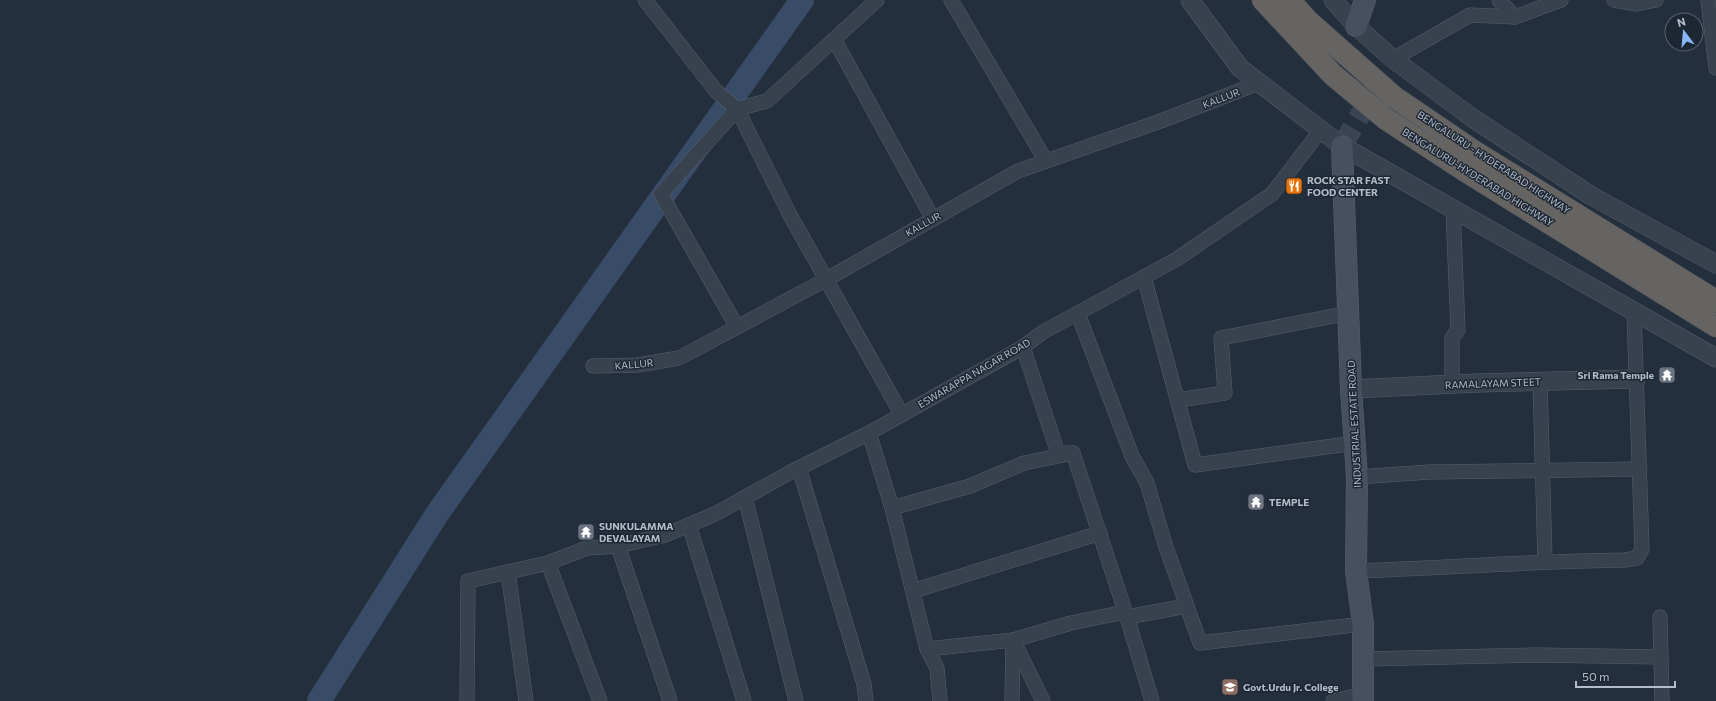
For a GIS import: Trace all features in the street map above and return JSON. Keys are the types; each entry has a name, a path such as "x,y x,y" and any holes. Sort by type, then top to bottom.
{"highway":[{"name":"BENGALURU-HYDERABAD HIGHWAY","path":"1263,0 1333,74 1386,119 1467,172 1716,326"},
{"name":"BENGALURU - HYDERABAD HIGHWAY","path":"1290,0 1308,21 1394,97 1475,152 1716,301"}],"main road":[{"path":"1356,26 1365,0"},
{"name":"INDUSTRIAL ESTATE ROAD","path":"1342,146 1342,182 1349,313 1351,389 1357,477 1356,571 1363,624 1363,698"}],"street":[{"path":"645,0 716,91 736,109 790,215 902,414"},
{"path":"737,327 661,194 736,109 767,101 877,0"},
{"path":"951,0 1046,161"},
{"path":"1190,0 1240,68 1320,131 1342,146 1716,358"},
{"path":"1333,0 1356,26 1393,59 1471,117 1590,195 1716,264"},
{"path":"1499,0 1515,17"},
{"path":"1393,59 1470,15 1515,17 1560,0"},
{"path":"1614,0 1636,2 1656,0"},
{"path":"1708,0 1716,68"},
{"path":"834,39 933,218"},
{"name":"KALLUR","path":"594,366 638,365 679,358 827,279 1018,171 1161,121 1259,83"},
{"name":"ESWARAPPA NAGAR ROAD","path":"466,701 468,581 548,563 587,548 618,546 665,535 715,514 799,468 869,433 1023,347 1043,332 1177,259 1272,194 1320,131"},
{"path":"1452,384 1452,338 1458,330 1453,209"},
{"path":"1144,277 1196,465 1355,443"},
{"path":"1356,571 1458,568 1546,561 1625,560 1637,558 1642,549 1634,312"},
{"path":"1178,400 1226,393 1221,338 1349,313"},
{"path":"1078,314 1132,456 1147,483 1165,544 1200,643 1363,624"},
{"path":"1023,347 1058,453 1073,453"},
{"name":"RAMALAYAM STEET","path":"1351,389 1452,384 1636,379"},
{"path":"1540,382 1546,561"},
{"path":"869,433 892,508 927,648 937,668 940,701"},
{"path":"892,508 970,486 1024,463 1073,453"},
{"path":"1073,453 1126,615 1152,701"},
{"path":"799,468 864,684 866,701"},
{"path":"1357,477 1430,472 1640,469"},
{"path":"745,497 796,701"},
{"path":"689,525 744,701"},
{"path":"913,591 1100,534"},
{"path":"618,546 670,701"},
{"path":"548,563 600,701"},
{"path":"508,572 526,701"},
{"path":"927,648 1013,640 1071,623 1187,606"},
{"path":"1660,617 1662,701"},
{"path":"1012,701 1013,640"},
{"path":"1013,640 1043,701"},
{"path":"1364,659 1536,655 1661,657"},
{"path":"1333,701 1363,698"}],"waterway":[{"path":"319,701 437,514 802,0"}],"tunnel":[{"path":"1342,146 1393,59"}],"place":[{"name":"ROCK STAR FAST FOOD CENTER","path":"1294,186"},
{"name":"Sri Rama Temple","path":"1667,375"},
{"name":"TEMPLE","path":"1256,502"},
{"name":"SUNKULAMMA DEVALAYAM","path":"586,532"},
{"name":"Govt.Urdu Jr. College","path":"1230,687"}]}
